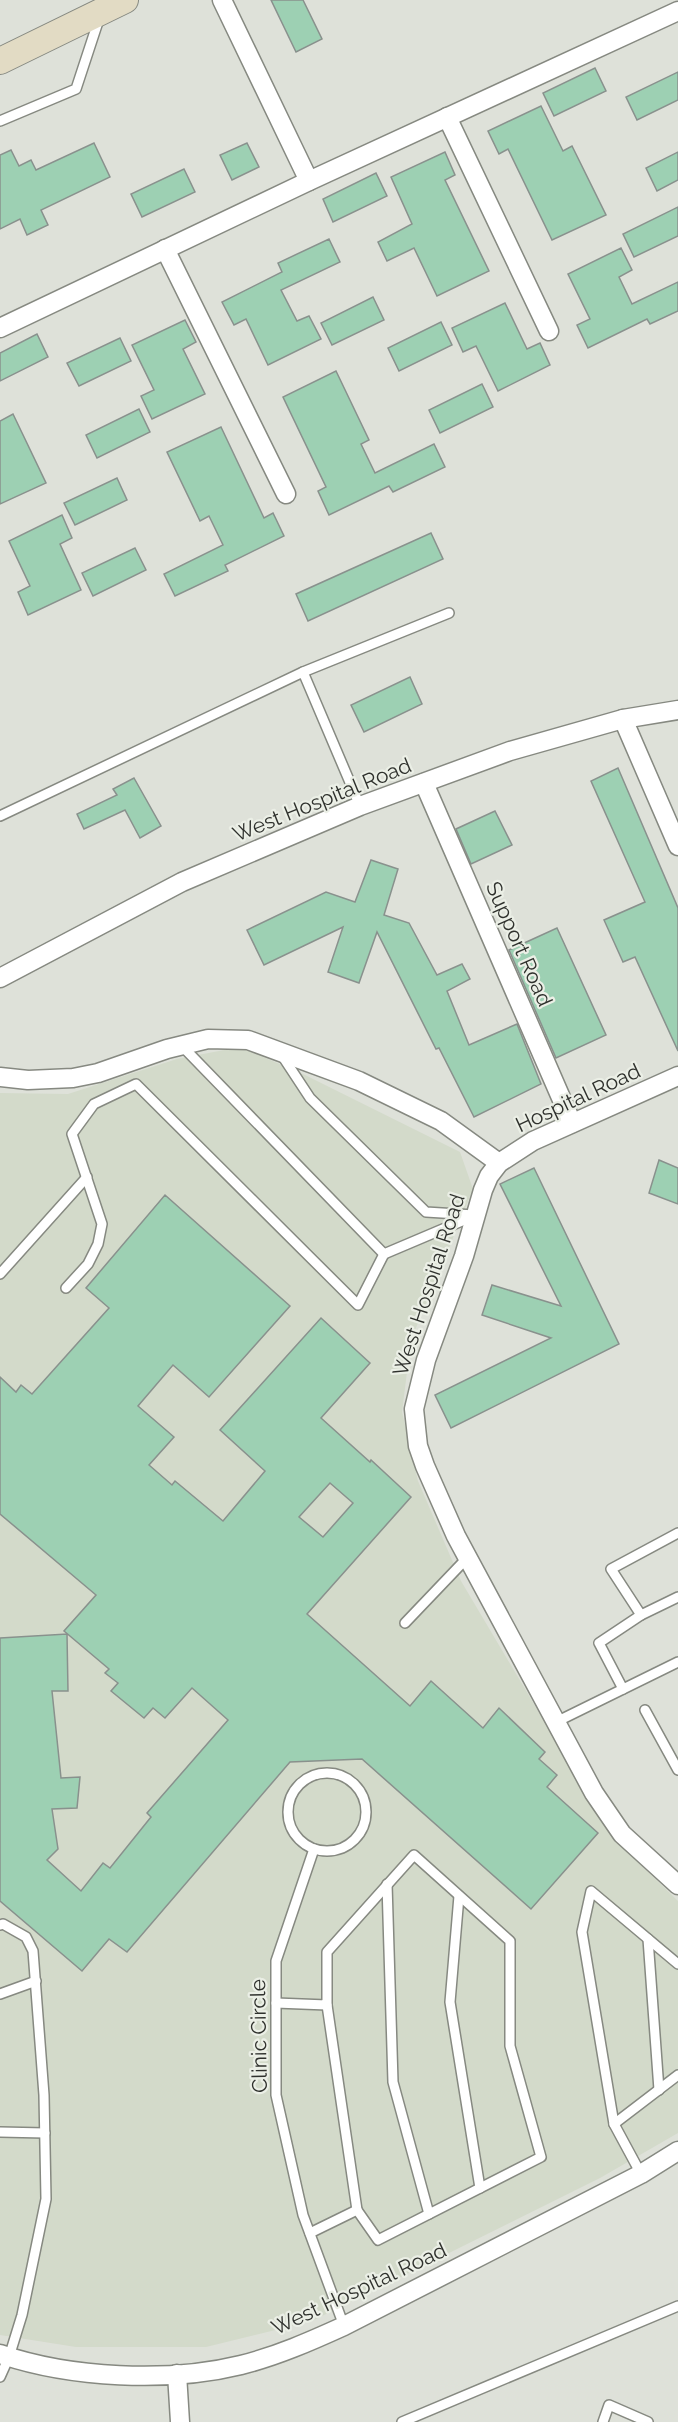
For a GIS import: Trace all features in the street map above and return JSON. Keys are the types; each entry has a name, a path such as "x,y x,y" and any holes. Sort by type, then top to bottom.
{"main road":[{"path":"0,61 125,0"}],"street":[{"path":"222,0 309,181"},
{"path":"0,328 309,181 678,10"},
{"path":"447,117 549,331"},
{"path":"165,249 286,494"},
{"name":"West Hospital Road","path":"0,978 182,882 360,806 510,751 623,719 678,710"},
{"path":"623,719 676,837"},
{"name":"Support Road","path":"424,783 572,1123"},
{"path":"0,1077 28,1080 73,1078 98,1073 208,1039 248,1040 359,1081 441,1121 499,1162"},
{"name":"Hospital Road","path":"499,1162 533,1141 678,1076"},
{"name":"West Hospital Road","path":"499,1162 489,1176 465,1256 426,1360 414,1409 418,1446 425,1466 468,1557 594,1793 622,1834 678,1885"},
{"name":"West Hospital Road","path":"5,2356 87,2373 134,2376 177,2374 240,2365 301,2346 344,2326 642,2174 678,2151"},
{"path":"177,2374 180,2422"}],"lane":[{"path":"0,121 76,88 102,11"},
{"path":"0,816 303,672 449,613"},
{"path":"303,672 360,806"},
{"path":"181,1046 384,1254"},
{"path":"280,1052 310,1098 426,1212 476,1215"},
{"path":"66,1288 88,1264 98,1244 102,1224 72,1134 94,1104 136,1084 358,1305 384,1254 476,1215"},
{"path":"0,1274 87,1178"},
{"path":"641,1615 611,1569 678,1533"},
{"path":"405,1623 468,1557"},
{"path":"623,1689 599,1643 641,1615 678,1597"},
{"path":"556,1722 678,1662"},
{"path":"645,1710 678,1770"},
{"path":"324,1773 337,1774 348,1779 361,1793 366,1811 364,1824 359,1835 345,1847 326,1851 314,1849 294,1833 289,1821 288,1808 296,1790 311,1777 324,1773"},
{"name":"Clinic Circle","path":"314,1849 276,1961 276,2095 303,2214 344,2326"},
{"path":"414,1855 459,1896 510,1941 510,2046 541,2157 378,2240 357,2210 327,2004 327,1952 414,1855"},
{"path":"387,1884 393,2082 429,2214"},
{"path":"642,2174 614,2124 582,1932 591,1891 678,1964"},
{"path":"459,1896 450,2002 480,2188"},
{"path":"0,1925 3,1924 26,1937 33,1951 45,2095 46,2199 22,2315 5,2356 0,2377"},
{"path":"648,1939 659,2090"},
{"path":"0,1994 36,1981"},
{"path":"276,2003 327,2004"},
{"path":"614,2124 678,2075"},
{"path":"0,2132 45,2133"},
{"path":"310,2233 357,2210"},
{"path":"402,2422 678,2306"},
{"path":"603,2422 609,2405 648,2422"}],"shaded area":[{"path":"240,1047 305,1075 460,1152 473,1189 411,1340 402,1412 418,1481 461,1581 614,1839 678,1901 678,2133 600,2178 312,2321 206,2347 76,2347 0,2335 0,1093 68,1094 177,1059"}],"building":[{"path":"271,0 303,0 322,39 296,52"},
{"path":"595,68 606,91 554,116 543,93"},
{"path":"678,72 678,100 637,120 626,97"},
{"path":"541,106 563,151 572,146 606,215 552,240 508,149 499,154 488,131"},
{"path":"94,143 110,177 41,210 48,225 27,235 20,219 0,229 0,155 11,150 19,166 31,160 36,170"},
{"path":"247,143 259,167 232,180 220,155"},
{"path":"445,152 455,175 445,180 489,271 437,296 414,248 387,261 378,242 412,224 391,177"},
{"path":"678,152 678,180 657,191 646,168"},
{"path":"184,169 195,192 142,217 131,194"},
{"path":"376,173 387,196 333,222 323,199"},
{"path":"678,207 678,236 634,257 623,234"},
{"path":"329,239 340,262 281,290 297,321 309,316 321,339 268,365 246,319 234,325 222,302 282,272 278,263"},
{"path":"621,248 632,270 619,277 632,304 678,282 678,311 650,324 647,319 588,348 577,325 590,319 568,274"},
{"path":"373,297 384,320 332,345 321,323"},
{"path":"505,303 527,349 540,343 550,365 498,391 476,346 463,352 452,328"},
{"path":"185,320 196,342 183,349 205,394 152,419 141,396 154,390 132,345"},
{"path":"441,322 452,345 399,371 388,348"},
{"path":"37,334 48,357 0,381 0,353"},
{"path":"120,338 131,361 79,386 67,363"},
{"path":"336,371 369,440 361,444 375,473 434,444 445,467 393,492 389,486 329,515 318,491 326,487 283,397"},
{"path":"482,384 493,407 440,433 429,410"},
{"path":"139,409 150,432 97,458 86,435"},
{"path":"13,414 46,483 0,504 0,421"},
{"path":"221,427 264,518 273,513 284,536 225,565 228,571 175,596 164,574 223,545 209,516 200,521 167,452"},
{"path":"117,478 127,500 75,525 64,503"},
{"path":"62,515 72,538 60,544 81,590 28,615 18,592 30,586 9,541"},
{"path":"431,533 443,559 308,621 296,594"},
{"path":"135,548 146,570 93,596 82,573"},
{"path":"410,677 422,704 364,732 351,705"},
{"path":"618,768 678,908 678,1051 635,957 623,962 604,920 645,902 591,781"},
{"path":"134,778 161,826 140,838 125,810 84,829 77,814 117,795 113,789"},
{"path":"495,811 512,845 471,864 456,829"},
{"path":"371,860 398,869 384,915 409,923 437,975 462,964 470,979 447,991 469,1045 517,1024 541,1084 474,1117 439,1048 436,1049 377,932 359,983 328,972 343,927 264,965 247,930 326,892 355,902"},
{"path":"557,928 606,1035 556,1058 509,950"},
{"path":"659,1160 678,1168 678,1204 649,1193"},
{"path":"534,1168 619,1344 451,1428 435,1395 551,1338 482,1315 492,1285 561,1306 500,1184"},
{"path":"165,1195 290,1306 209,1397 173,1365 138,1406 174,1437 149,1465 172,1485 175,1481 223,1521 265,1471 220,1430 321,1318 370,1363 321,1418 411,1497 307,1614 410,1706 431,1681 483,1728 499,1708 545,1752 539,1759 557,1775 547,1787 598,1833 531,1909 362,1759 290,1762 127,1952 109,1939 82,1971 0,1901 0,1638 67,1634 68,1691 52,1691 61,1778 80,1777 77,1808 52,1809 58,1849 47,1860 81,1891 103,1863 110,1868 151,1817 147,1813 228,1720 192,1688 165,1718 153,1708 144,1718 111,1691 118,1683 105,1673 109,1669 64,1631 96,1595 0,1514 0,1377 16,1392 21,1385 32,1394 109,1308 86,1288","holes":["330,1483 353,1503 323,1537 299,1517"]}]}
